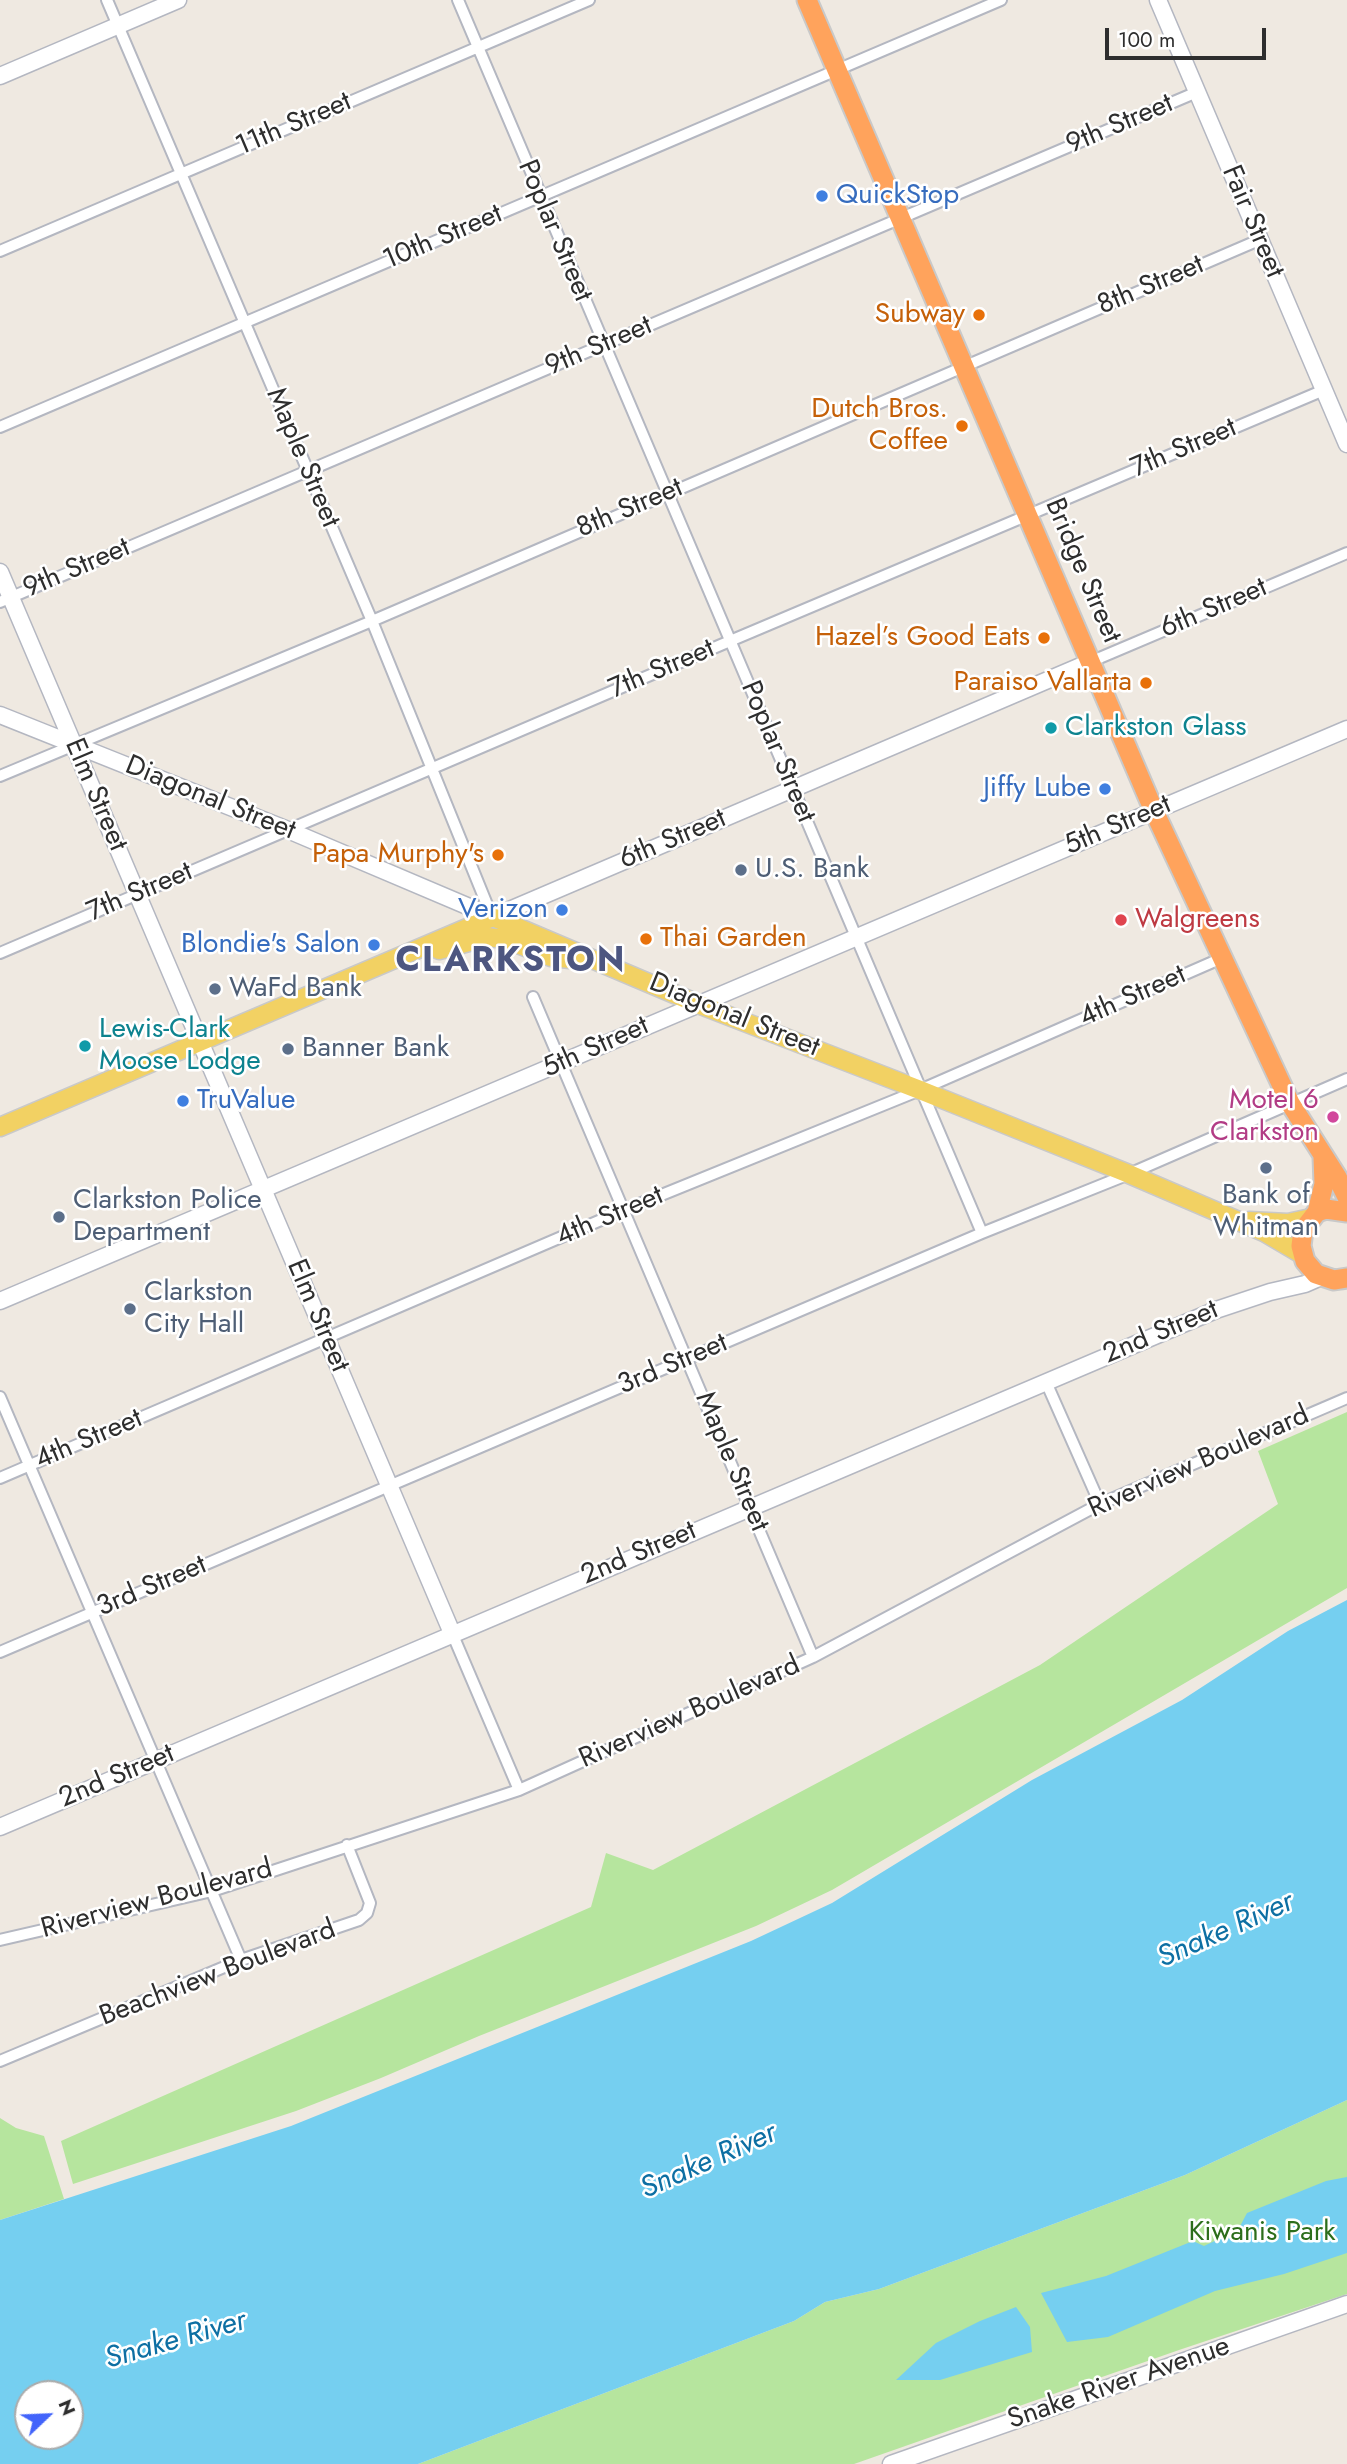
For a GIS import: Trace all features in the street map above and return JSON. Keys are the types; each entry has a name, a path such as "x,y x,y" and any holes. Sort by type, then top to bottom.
{"highway":[{"name":"Bridge Street","path":"807,0 1154,811 1290,1103 1347,1197"},
{"path":"1322,1156 1324,1184 1314,1215 1302,1237 1304,1258 1312,1270 1339,1279"},
{"path":"1314,1215 1326,1209 1347,1212"}],"main road":[{"name":"6th Street","path":"0,1127 492,917"},
{"name":"Diagonal Street","path":"492,917 698,1004 1129,1174 1264,1232 1304,1258"},
{"path":"427,945 434,950 442,950 487,937 505,939 551,957 600,962"},
{"name":"Diagonal Street","path":"1235,1220 1288,1223 1314,1215"}],"street":[{"name":"Maple Street","path":"107,0 372,621 492,917"},
{"path":"0,76 178,0"},
{"name":"Poplar Street","path":"457,0 982,1233"},
{"name":"11th Street","path":"0,251 589,0"},
{"name":"10th Street","path":"0,427 1002,0"},
{"name":"Fair Street","path":"1158,0 1347,444"},
{"name":"9th Street","path":"6,600 1197,92"},
{"name":"8th Street","path":"0,776 372,621 1259,240"},
{"name":"7th Street","path":"0,953 730,640 1324,390"},
{"name":"6th Street","path":"492,917 1347,553"},
{"name":"Elm Street","path":"0,572 6,600 74,744 519,1790"},
{"name":"Diagonal Street","path":"0,715 288,830 492,917"},
{"name":"5th Street","path":"0,1301 1347,729"},
{"name":"4th Street","path":"0,1478 622,1211 920,1090 1222,958"},
{"name":"Maple Street","path":"533,997 813,1657"},
{"name":"3rd Street","path":"0,1652 1347,1079"},
{"path":"1281,1290 1300,1269 1304,1258"},
{"name":"2nd Street","path":"0,1827 1229,1304 1306,1284 1339,1279"},
{"path":"1046,1382 1100,1504"},
{"path":"0,1397 241,1960"},
{"name":"Riverview Boulevard","path":"0,1940 212,1891 519,1790 813,1657 1100,1504 1347,1398"},
{"name":"Beachview Boulevard","path":"0,2061 241,1960 359,1920 367,1913 370,1903 347,1845"},
{"name":"Snake River Avenue","path":"891,2464 1347,2304"}],"green space":[{"path":"1347,1412 1347,1588 832,1890 756,1926 296,2111 73,2184 61,2141 591,1907 606,1853 653,1870 1040,1665 1278,1504 1258,1451"},
{"name":"Kiwanis Park","path":"1347,2100 1347,2294 854,2464 418,2464 794,2321 825,2302 879,2289 1185,2175"},
{"path":"0,2118 16,2128 44,2136 64,2199 0,2220"}],"water":[{"name":"Snake River","path":"1347,1600 1347,2100 1185,2175 879,2289 825,2302 794,2321 418,2464 0,2464 0,2220 291,2126 751,1941 832,1903 1032,1780 1182,1700 1288,1631"},
{"path":"1347,2177 1347,2253 1284,2274 1215,2291 1108,2337 1067,2342 1041,2293 1106,2276 1193,2241 1204,2246 1238,2230 1247,2213 1326,2181"},
{"path":"1016,2307 1030,2327 1032,2352 940,2380 896,2380 936,2343"}],"place":[{"name":"QuickStop","path":"822,196"},
{"name":"Subway","path":"979,315"},
{"name":"Dutch Bros. Coffee","path":"962,426"},
{"name":"Hazel’s Good Eats","path":"1044,638"},
{"name":"Paraiso Vallarta","path":"1146,683"},
{"name":"Clarkston Glass","path":"1051,728"},
{"name":"Jiffy Lube","path":"1105,789"},
{"name":"Papa Murphy's","path":"498,855"},
{"name":"U.S. Bank","path":"741,870"},
{"name":"Verizon","path":"562,910"},
{"name":"Walgreens","path":"1121,920"},
{"name":"Thai Garden","path":"646,939"},
{"name":"Blondie's Salon","path":"374,945"},
{"name":"WaFd Bank","path":"215,989"},
{"name":"Lewis-Clark Moose Lodge","path":"85,1046"},
{"name":"Banner Bank","path":"288,1049"},
{"name":"TruValue","path":"183,1101"},
{"name":"Motel 6 Clarkston","path":"1333,1117"},
{"name":"Bank of Whitman","path":"1266,1168"},
{"name":"Clarkston Police Department","path":"59,1217"},
{"name":"Clarkston City Hall","path":"130,1309"}],"district":[{"name":"CLARKSTON","path":"511,963"}]}
